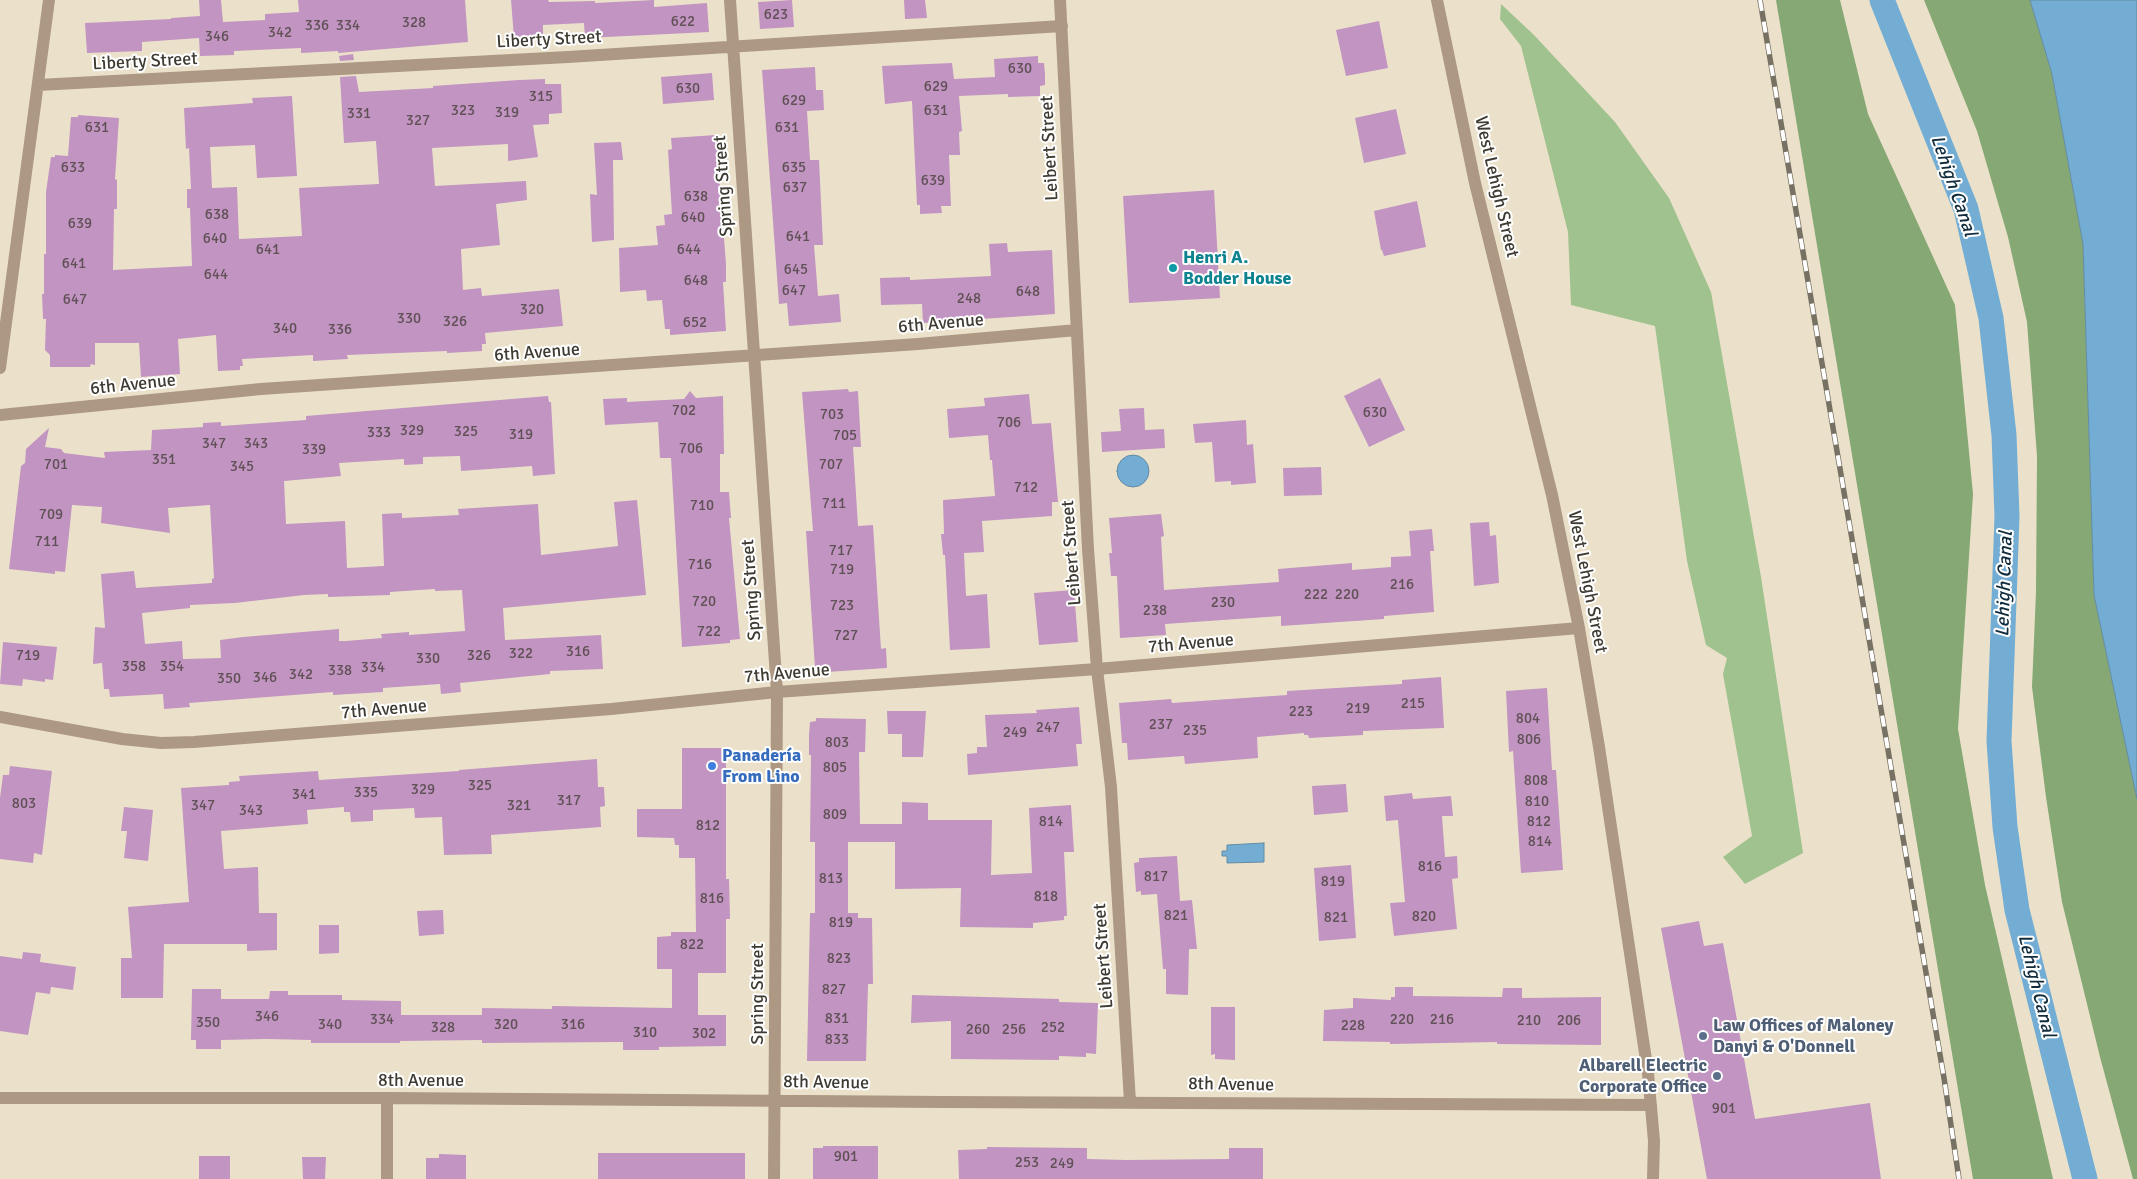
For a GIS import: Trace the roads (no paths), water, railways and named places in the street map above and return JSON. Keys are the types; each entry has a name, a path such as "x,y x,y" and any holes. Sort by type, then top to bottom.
{"street":[{"path":"0,368 5,291 38,85 49,0"},
{"name":"Spring Street","path":"730,0 776,692 776,1100 774,1179"},
{"name":"Leibert Street","path":"1060,0 1088,549 1097,669 1110,787 1130,1102"},
{"name":"West Lehigh Street","path":"1438,0 1476,183 1552,495 1579,628 1648,1073 1654,1141 1653,1179"},
{"name":"Liberty Street","path":"38,85 241,76 1062,26"},
{"name":"6th Avenue","path":"0,415 261,389 918,344 1077,330"},
{"name":"7th Avenue","path":"0,717 122,739 161,743 194,742 601,710 776,692 1097,669 1579,628"},
{"name":"8th Avenue","path":"0,1098 387,1098 1651,1105"},
{"path":"386,1179 387,1098"}],"water":[{"path":"2030,0 2137,0 2137,799 2094,595 2083,244 2052,74"},
{"path":"1133,455 1139,456 1144,460 1148,465 1148,477 1144,482 1139,486 1133,487 1127,486 1122,482 1118,477 1117,471 1118,465 1122,460 1127,456"},
{"path":"1264,843 1264,862 1227,863 1227,856 1222,856 1222,851 1227,851 1227,845"}],"waterway":[{"name":"Lehigh Canal","path":"1882,0 1966,209 1991,318 2004,435 2007,516 1999,741 2005,827 2017,910 2085,1179"}],"railway":[{"path":"1760,0 1944,1078 1959,1179"}],"place":[{"name":"Henri A. Bodder House","path":"1173,268"},
{"name":"Panadería From Lino","path":"712,766"},
{"name":"Law Offices of Maloney Danyi & O'Donnell","path":"1703,1036"},
{"name":"Albarell Electric Corporate Office","path":"1717,1076"}]}
